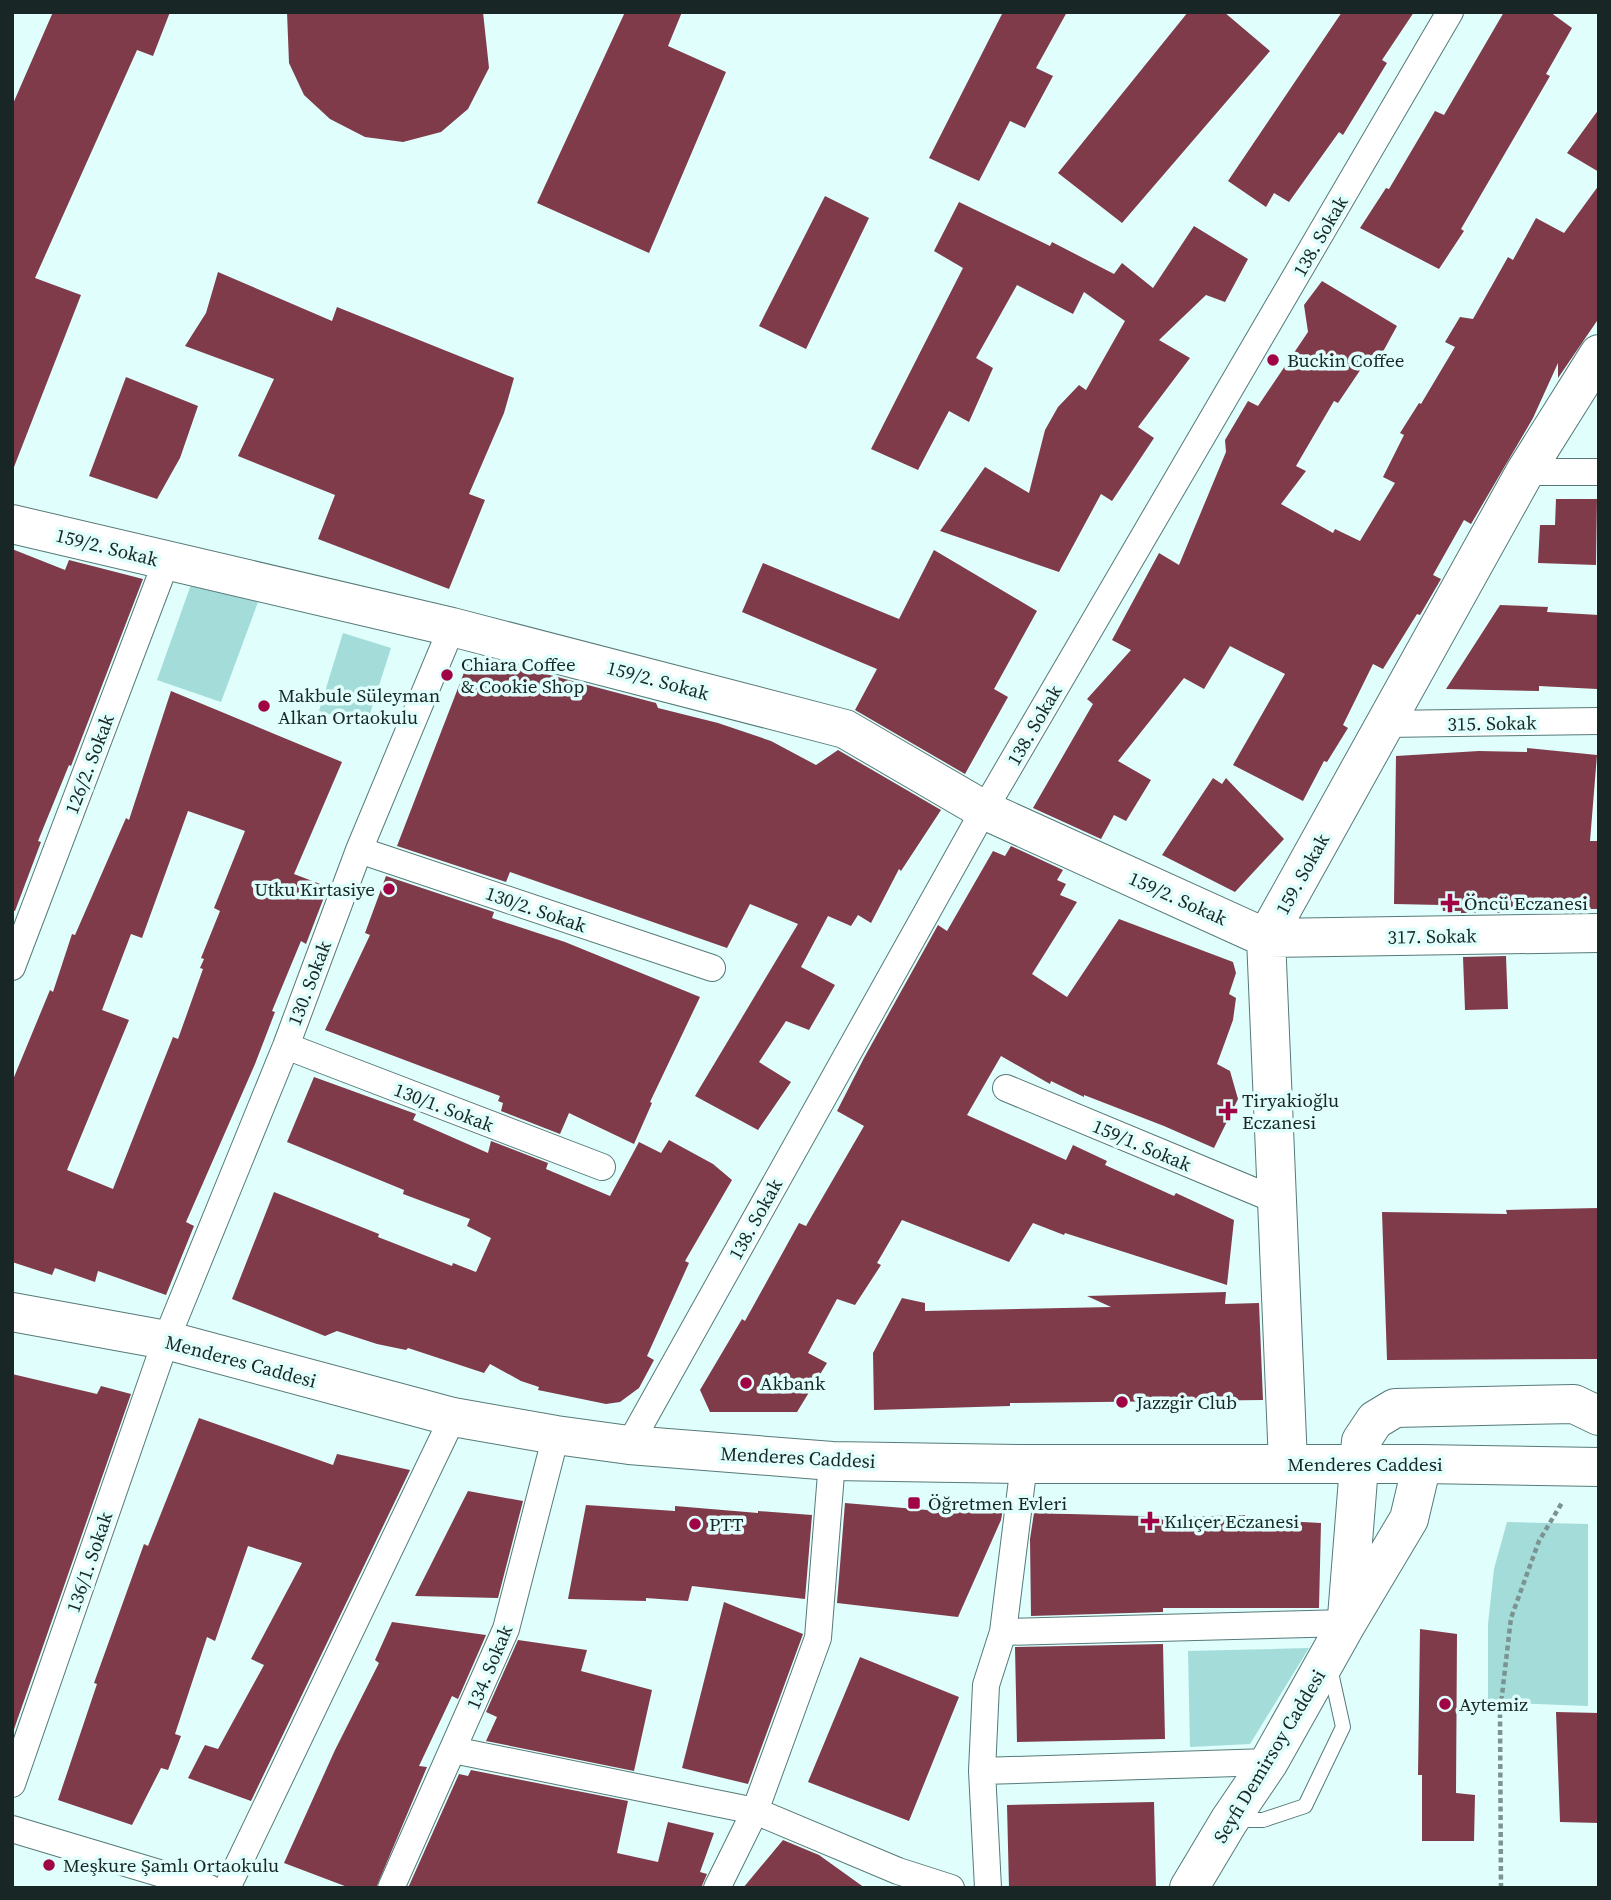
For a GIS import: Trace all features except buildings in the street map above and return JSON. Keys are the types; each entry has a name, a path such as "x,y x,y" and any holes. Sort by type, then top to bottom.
{"street":[{"name":"138. Sokak","path":"629,1445 984,810 1450,12"},
{"name":"159. Sokak","path":"1266,939 1525,472 1599,354"},
{"path":"1525,472 1599,472"},
{"name":"159/2. Sokak","path":"12,524 452,627 845,729 984,810 1266,939"},
{"name":"126/2. Sokak","path":"12,967 166,562"},
{"name":"130. Sokak","path":"166,1340 286,1046 359,850 452,627"},
{"name":"315. Sokak","path":"1385,724 1599,721"},
{"name":"130/2. Sokak","path":"359,850 712,968"},
{"name":"317. Sokak","path":"1266,939 1599,933"},
{"path":"1266,939 1288,1464"},
{"name":"130/1. Sokak","path":"286,1046 603,1167"},
{"name":"159/1. Sokak","path":"1006,1088 1278,1201"},
{"name":"Menderes Caddesi","path":"12,1311 166,1340 453,1417 629,1445 832,1461 1591,1467"},
{"name":"136/1. Sokak","path":"12,1784 166,1340"},
{"name":"Seyfi Demirsoy Caddesi","path":"1347,1623 1361,1441 1375,1420 1395,1408 1574,1404 1599,1416"},
{"path":"227,1888 453,1417"},
{"name":"134. Sokak","path":"391,1888 506,1629 556,1435"},
{"path":"717,1888 755,1811 818,1638 832,1461"},
{"path":"988,1888 982,1771 986,1685 1003,1632 1024,1464"},
{"name":"Seyfi Demirsoy Caddesi","path":"1189,1888 1229,1821 1269,1762 1409,1519 1422,1464"},
{"path":"1003,1632 1347,1623"},
{"path":"453,1750 755,1811 895,1880 951,1888"},
{"path":"982,1771 1269,1762"},
{"path":"12,1829 209,1888"}],"lane":[{"path":"1229,1821 1263,1820 1305,1806 1343,1727 1327,1660"}],"path":[{"path":"1501,1888 1500,1712 1511,1618 1539,1541 1591,1467"}],"shaded area":[{"path":"193,579 258,602 221,702 157,680"},
{"path":"343,633 391,648 366,726 319,711"},
{"path":"1507,1522 1588,1524 1588,1706 1488,1702 1488,1624 1494,1569"},
{"path":"1309,1648 1250,1744 1190,1747 1188,1651"}],"place":[{"name":"Buckin Coffee","path":"1273,360"},
{"name":"Chiara Coffee & Cookie Shop","path":"447,675"},
{"name":"Makbule Süleyman Alkan Ortaokulu","path":"264,706"},
{"name":"Utku Kırtasiye","path":"389,889"},
{"name":"Öncü Eczanesi","path":"1450,903"},
{"name":"Tiryakioğlu Eczanesi","path":"1228,1111"},
{"name":"Akbank","path":"746,1383"},
{"name":"Jazzgir Club","path":"1122,1402"},
{"name":"Öğretmen Evleri","path":"914,1503"},
{"name":"Kılıçer Eczanesi","path":"1150,1521"},
{"name":"PTT","path":"695,1524"},
{"name":"Aytemiz","path":"1445,1704"},
{"name":"Meşkure Şamlı Ortaokulu","path":"49,1865"}]}
